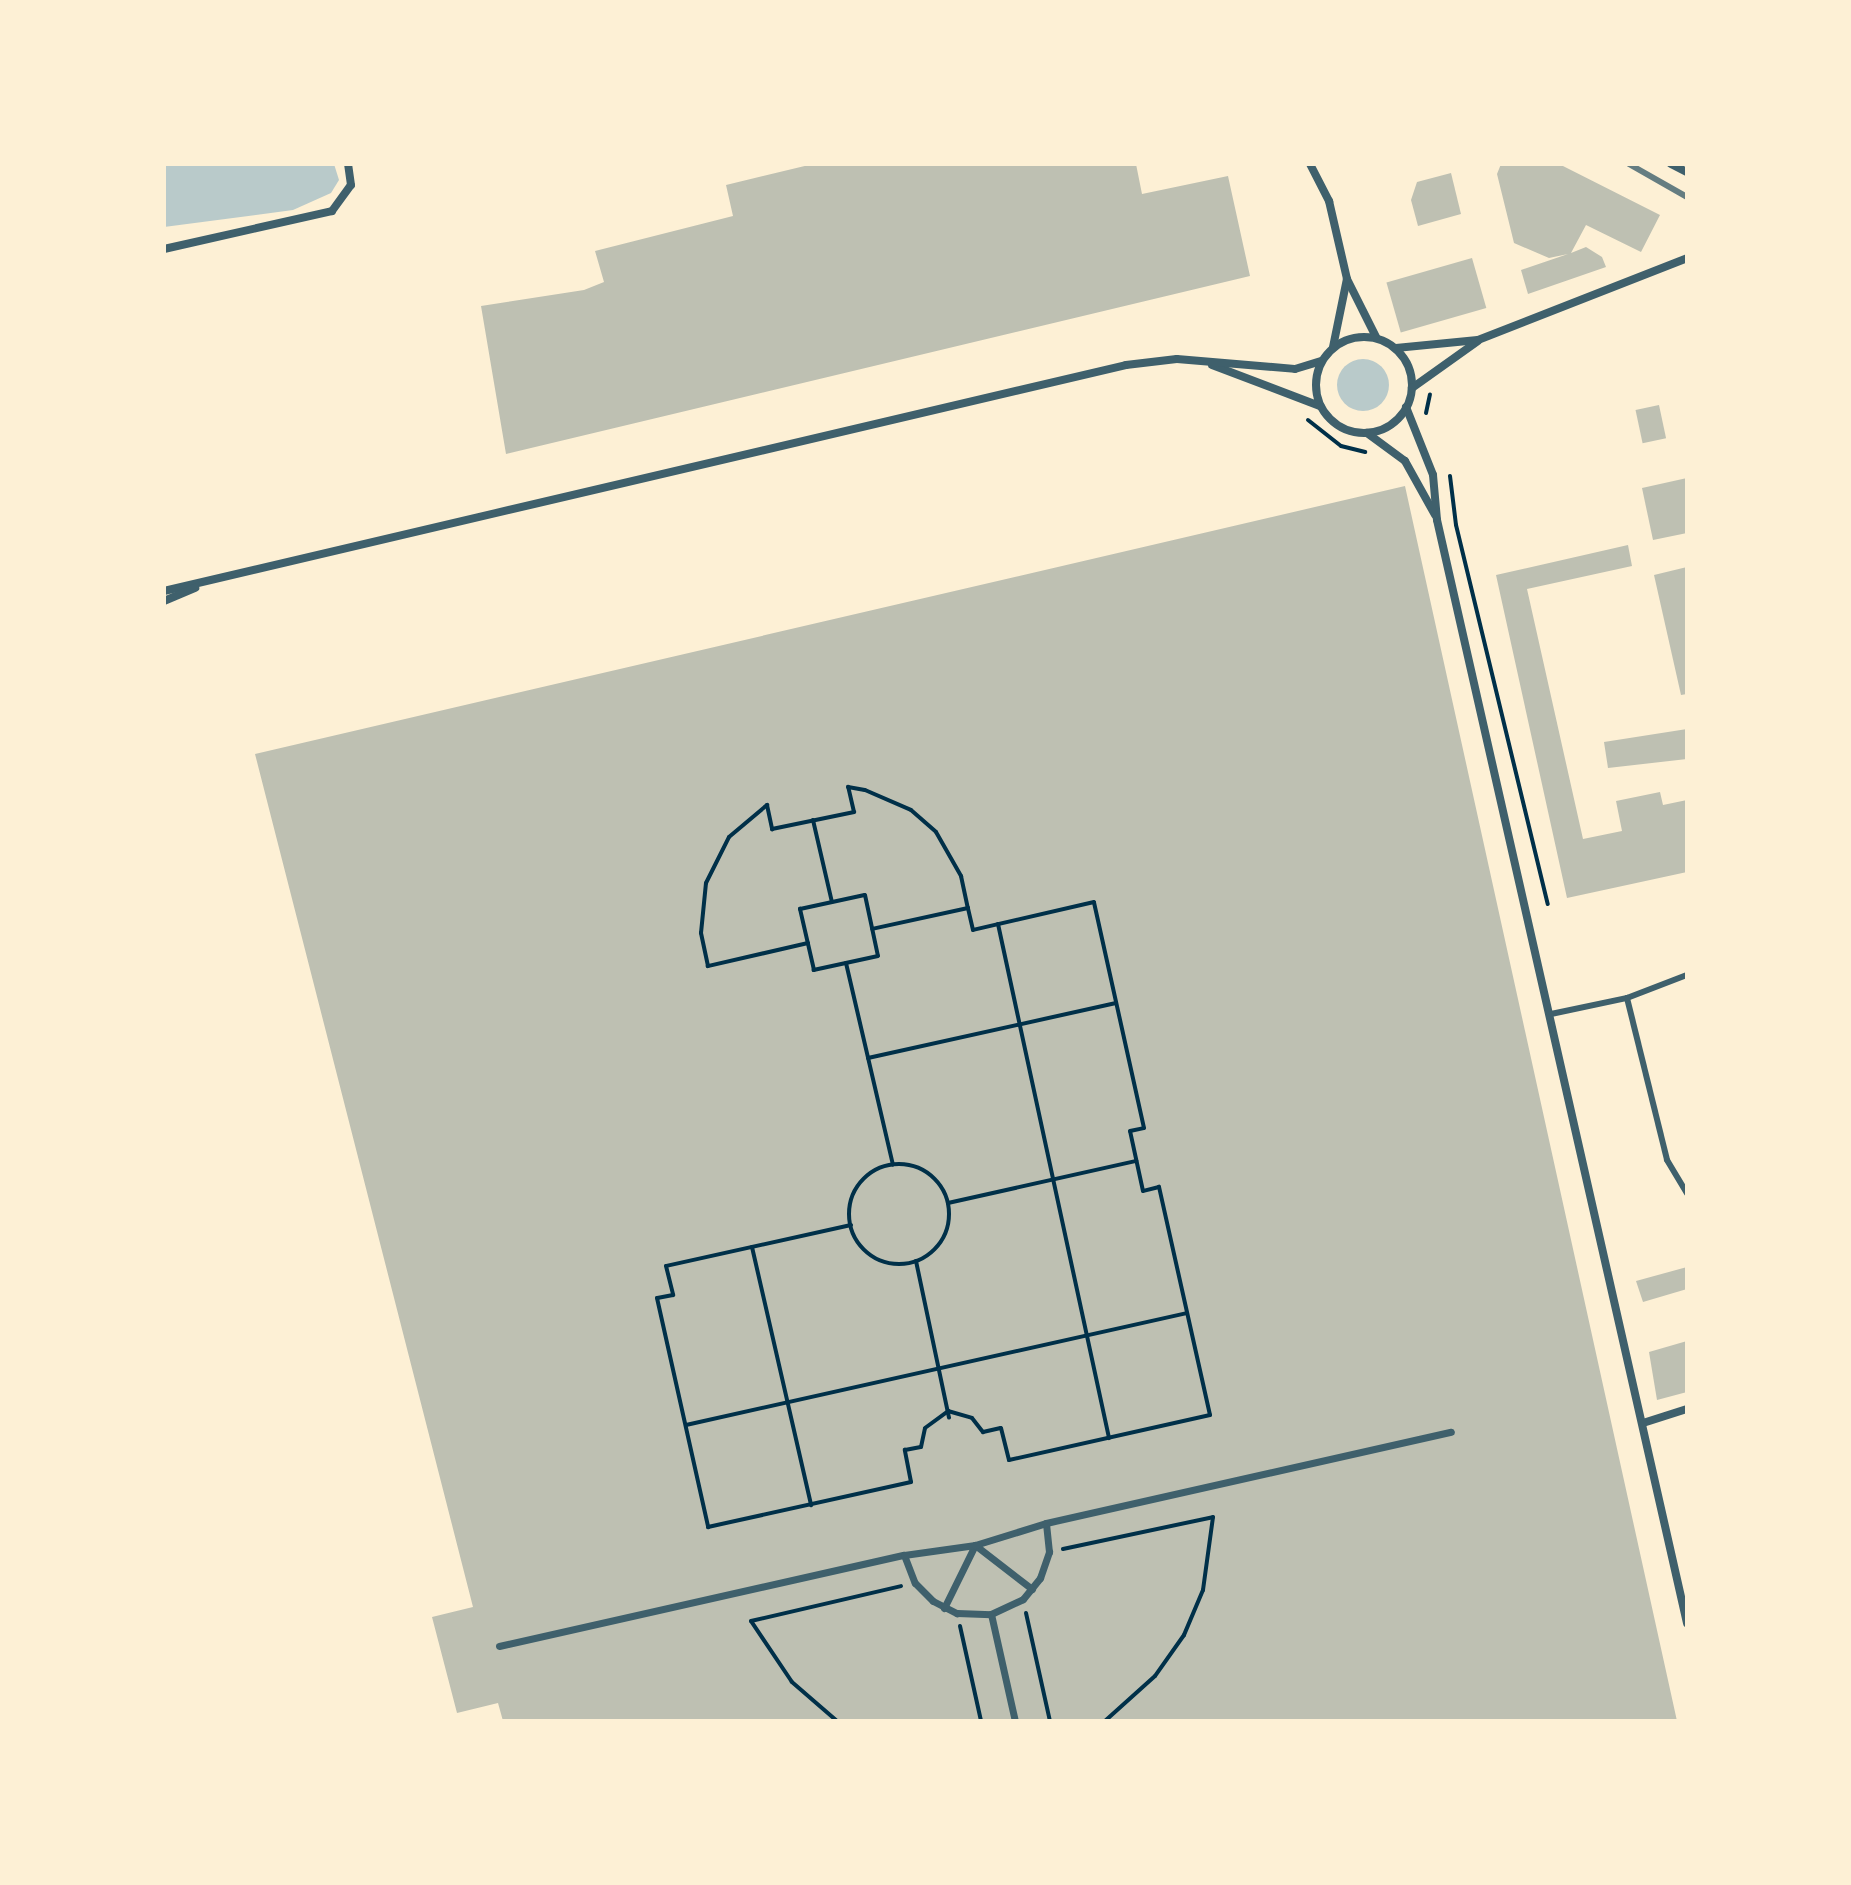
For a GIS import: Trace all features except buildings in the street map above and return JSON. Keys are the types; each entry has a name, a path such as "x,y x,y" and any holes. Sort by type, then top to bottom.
{"street":[{"path":"166,248 332,211 351,185 348,164"},
{"path":"1310,164 1329,201 1347,279 1376,337"},
{"path":"1671,164 1687,172"},
{"path":"1412,388 1478,340 1687,258"},
{"path":"1333,347 1347,279"},
{"path":"1367,433 1396,420 1406,407 1412,388 1408,366 1396,348 1376,337 1346,339 1333,347 1321,361 1315,391 1320,406 1339,427 1367,433 1405,461 1437,520"},
{"path":"1396,348 1478,340"},
{"path":"164,591 1126,365 1196,360 1273,369 1321,361"},
{"path":"1196,360 1320,406"},
{"path":"1406,407 1433,475 1437,520 1687,1623"},
{"path":"164,601 221,577"},
{"path":"1643,1423 1687,1409"},
{"path":"499,1646 904,1555 975,1545 1046,1523 1451,1432"},
{"path":"904,1555 915,1583 944,1608 957,1613 991,1614 1023,1599 1032,1589 1049,1552 1046,1523"},
{"path":"975,1545 1032,1589"},
{"path":"944,1608 975,1545"},
{"path":"991,1614 1015,1721"}],"lane":[{"path":"1551,1014 1627,998 1687,975"},
{"path":"1627,998 1667,1160 1687,1193"}],"path":[{"path":"1426,417 1431,392"},
{"path":"1304,415 1341,446 1373,454"},
{"path":"1445,464 1548,904"},
{"path":"808,943 708,966 701,916 716,859 753,814 767,805 772,829 854,812 848,787 896,801 924,820 946,845 961,876 973,930 1094,902 1144,1128 1130,1131 1136,1161 1143,1191 1159,1187 1210,1415 1009,1460 1001,1428 983,1432 972,1418 948,1411"},
{"path":"813,820 832,902"},
{"path":"865,895 878,956 814,970 800,909 832,902 865,895"},
{"path":"872,929 968,908"},
{"path":"998,924 1109,1438"},
{"path":"846,963 893,1165"},
{"path":"868,1058 1116,1003"},
{"path":"948,1203 1136,1161"},
{"path":"893,1165 928,1173 948,1203 943,1238 916,1261 880,1260 861,1247 851,1225 851,1205 859,1186 873,1172 893,1165"},
{"path":"851,1225 666,1266 673,1295 657,1298 708,1527 911,1482 905,1450 921,1447 925,1428 948,1411"},
{"path":"752,1247 811,1505"},
{"path":"916,1261 949,1418"},
{"path":"685,1425 1187,1313"},
{"path":"1049,1552 1213,1517 1209,1566 1184,1635 1155,1676 1105,1721"},
{"path":"837,1721 792,1682 751,1621 915,1583"},
{"path":"1023,1599 1050,1721"},
{"path":"957,1613 981,1721"}],"shaded area":[{"path":"164,164 334,164 339,180 331,193 293,210 164,227"},
{"path":"1363,359 1381,367 1389,385 1381,403 1363,411 1345,403 1337,385 1345,367"}],"railway":[{"path":"1629,164 1687,197"}]}
